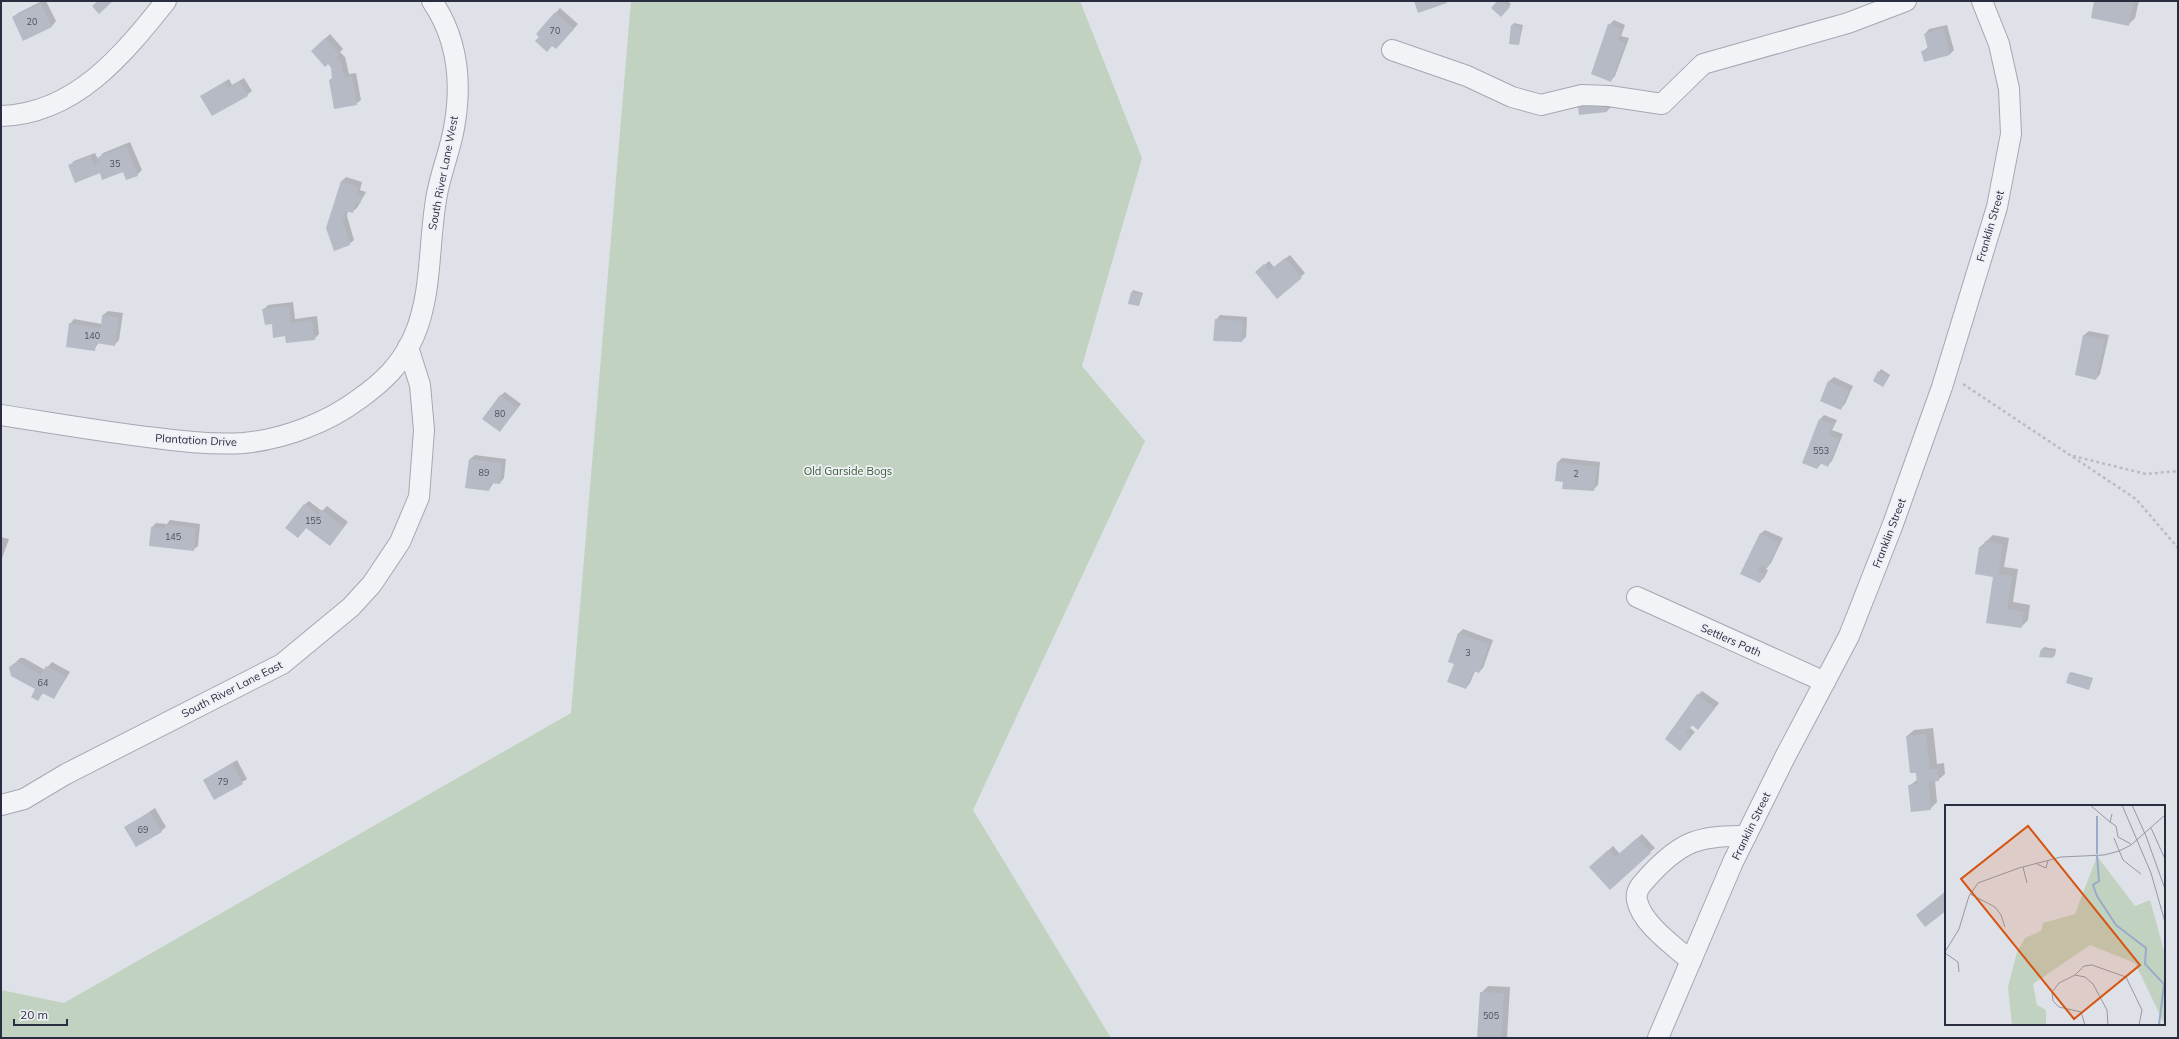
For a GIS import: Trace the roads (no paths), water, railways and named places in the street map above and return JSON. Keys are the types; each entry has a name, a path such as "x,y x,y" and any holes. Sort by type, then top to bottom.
{"street":[{"path":"1,116 29,113 68,97 83,89 105,72 166,1"},
{"name":"South River Lane West","path":"408,347 421,318 426,298 429,252 437,194 454,128 458,83 454,48 445,22 432,1"},
{"path":"1392,50 1467,76 1512,97 1541,105 1582,95 1609,96 1662,104 1703,64 1848,23 1906,1"},
{"name":"Franklin Street","path":"1658,1038 1746,836 1849,636 1893,524 1942,387 1997,206 2011,134 2009,89 1999,44 1982,1"},
{"name":"Plantation Drive","path":"1,414 187,442 244,443 277,436 310,426 341,413 377,386 391,373 408,347"},
{"name":"South River Lane East","path":"1,805 24,799 66,774 282,664 351,607 372,584 400,542 419,497 424,430 420,385 408,347"},
{"name":"Settlers Path","path":"1637,597 1825,682"},
{"path":"1691,961 1656,931 1637,900 1638,890 1666,858 1694,840 1718,835 1746,836"}],"park label":[{"name":"Old Garside Bogs","path":"848,471"}]}
